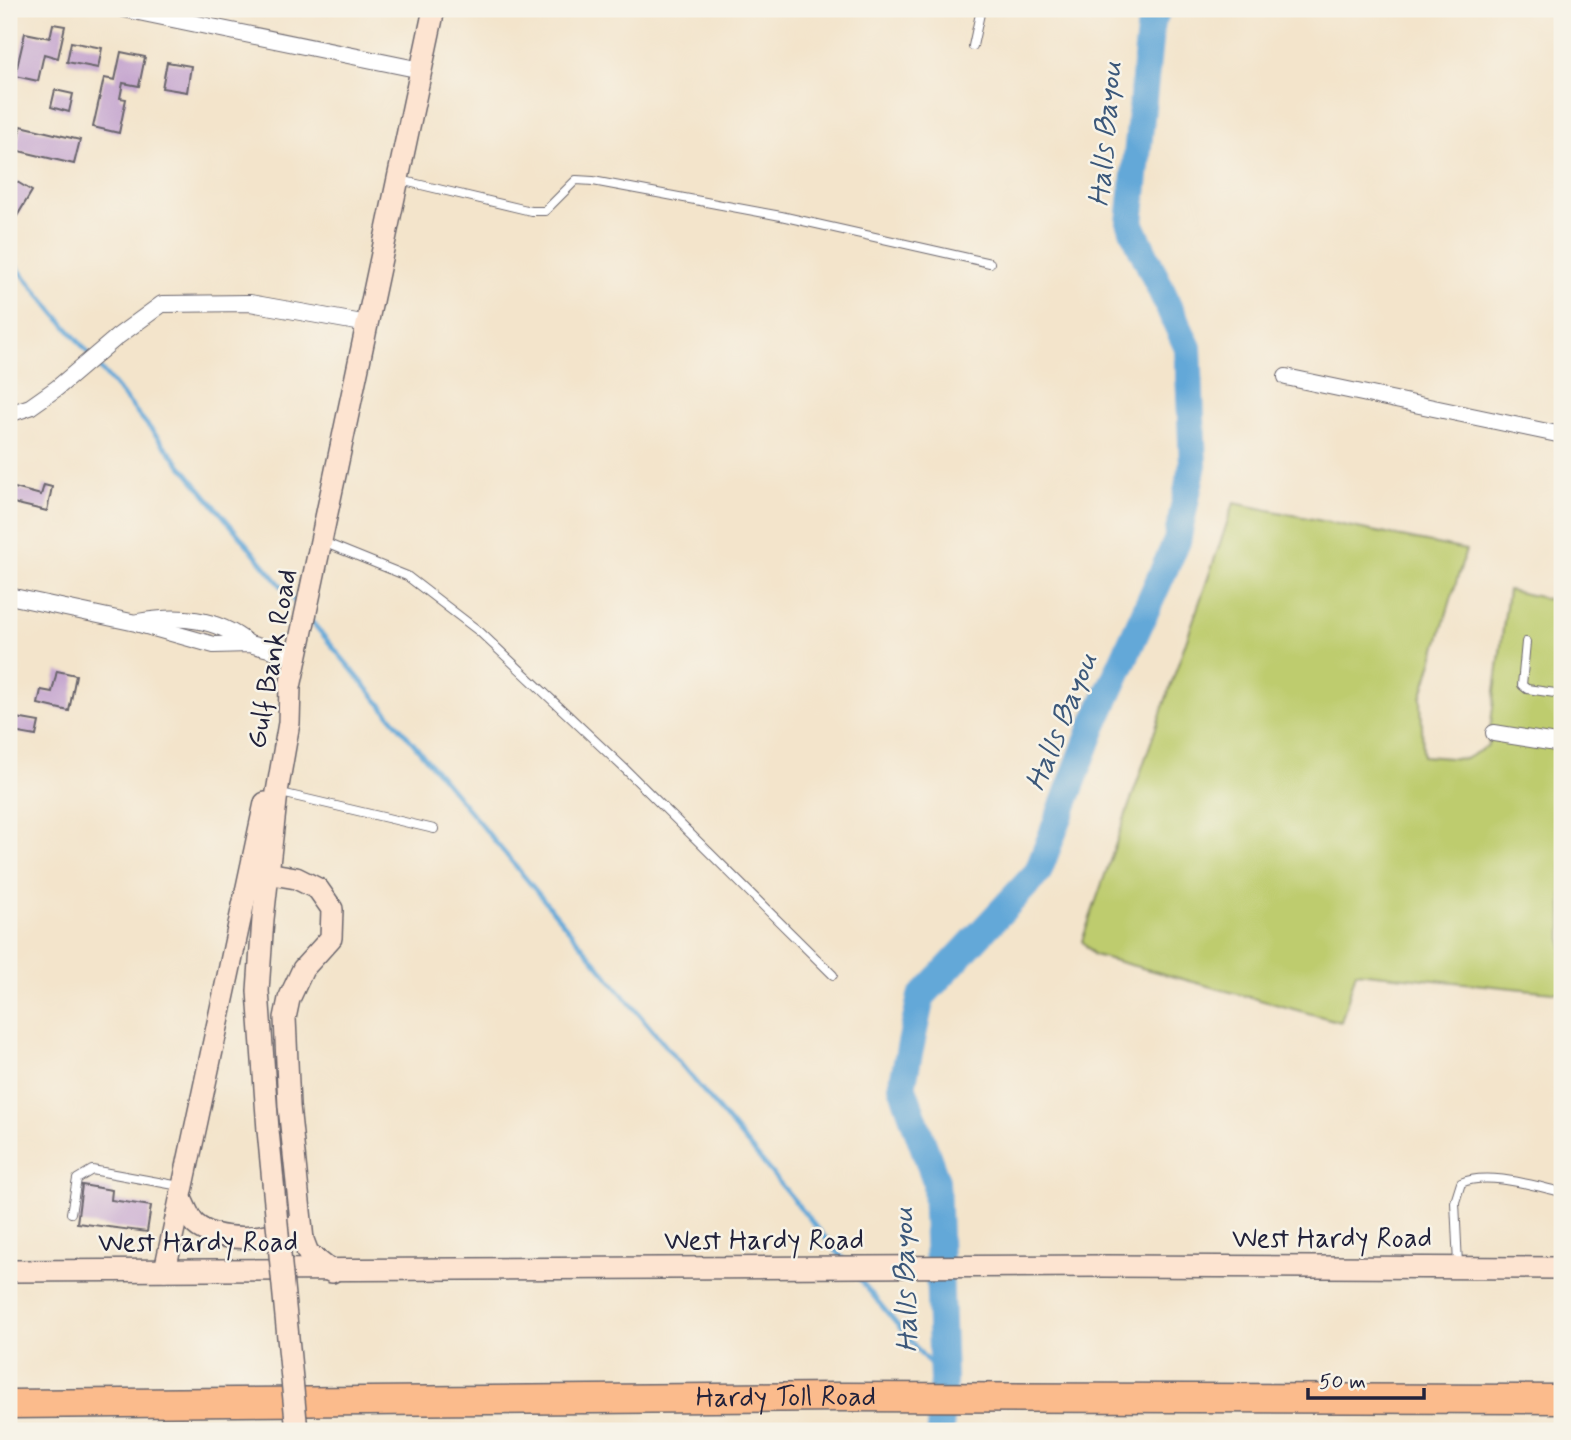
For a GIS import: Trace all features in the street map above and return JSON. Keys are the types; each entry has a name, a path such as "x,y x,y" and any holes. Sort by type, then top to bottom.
{"highway":[{"name":"Hardy Toll Road","path":"9,1404 837,1397 1562,1399"}],"main road":[{"name":"Gulf Bank Road","path":"297,1431 268,1130 258,991 260,872 289,723 290,687 435,9"},
{"path":"165,1270 260,872 290,687"},
{"path":"260,872 296,878 318,889 332,909 334,923 331,938 303,969 285,1018 289,1106 303,1240 308,1253 332,1272"},
{"path":"182,1193 195,1224 220,1236 281,1233 292,1227 300,1212"},
{"name":"West Hardy Road","path":"9,1271 332,1272 1102,1266 1562,1268"}],"street":[{"path":"124,9 421,70"},
{"path":"9,414 30,407 162,304 250,303 368,324"},
{"path":"1286,377 1562,435"},
{"path":"9,596 136,623 163,618 190,619 220,625 248,644 299,649"},
{"path":"1494,733 1562,744"}],"lane":[{"path":"974,46 981,9"},
{"path":"400,180 545,211 576,180 593,181 781,216 990,263"},
{"path":"323,542 407,576 480,632 625,769 833,975"},
{"path":"1526,642 1521,684 1527,689 1562,694"},
{"path":"277,792 434,829"},
{"path":"71,1213 77,1178 92,1170 182,1193"},
{"path":"1458,1268 1455,1202 1461,1183 1482,1179 1511,1181 1562,1192"}],"green space":[{"path":"1234,503 1466,550 1421,698 1423,756 1465,759 1488,746 1508,590 1562,602 1562,993 1356,972 1341,1022 1094,955 1082,941"}],"building":[{"path":"53,24 65,26 58,58 44,54 38,81 15,76 25,33 50,38"},
{"path":"71,42 102,48 98,68 67,62"},
{"path":"121,52 145,57 139,86 123,83 120,98 126,99 119,133 93,127 104,78 115,80"},
{"path":"167,62 191,66 187,92 162,88"},
{"path":"55,90 73,94 69,112 51,107"},
{"path":"21,126 80,140 74,164 15,150"},
{"path":"9,177 32,191 17,216 9,211"},
{"path":"44,485 52,487 47,511 9,502 11,487 41,495"},
{"path":"57,671 76,675 69,711 38,704 41,690 52,692"},
{"path":"16,718 39,722 36,736 13,732"},
{"path":"82,1185 112,1190 111,1200 151,1206 147,1232 77,1223"}],"waterway":[{"name":"Halls Bayou","path":"940,1431 943,1380 936,1181 902,1086 921,997 1038,872 1093,727 1177,541 1193,464 1188,348 1130,223 1151,21 1158,9"},
{"path":"9,258 89,354"},
{"path":"94,361 299,607"},
{"path":"312,622 844,1260"},
{"path":"856,1275 943,1380"}]}
